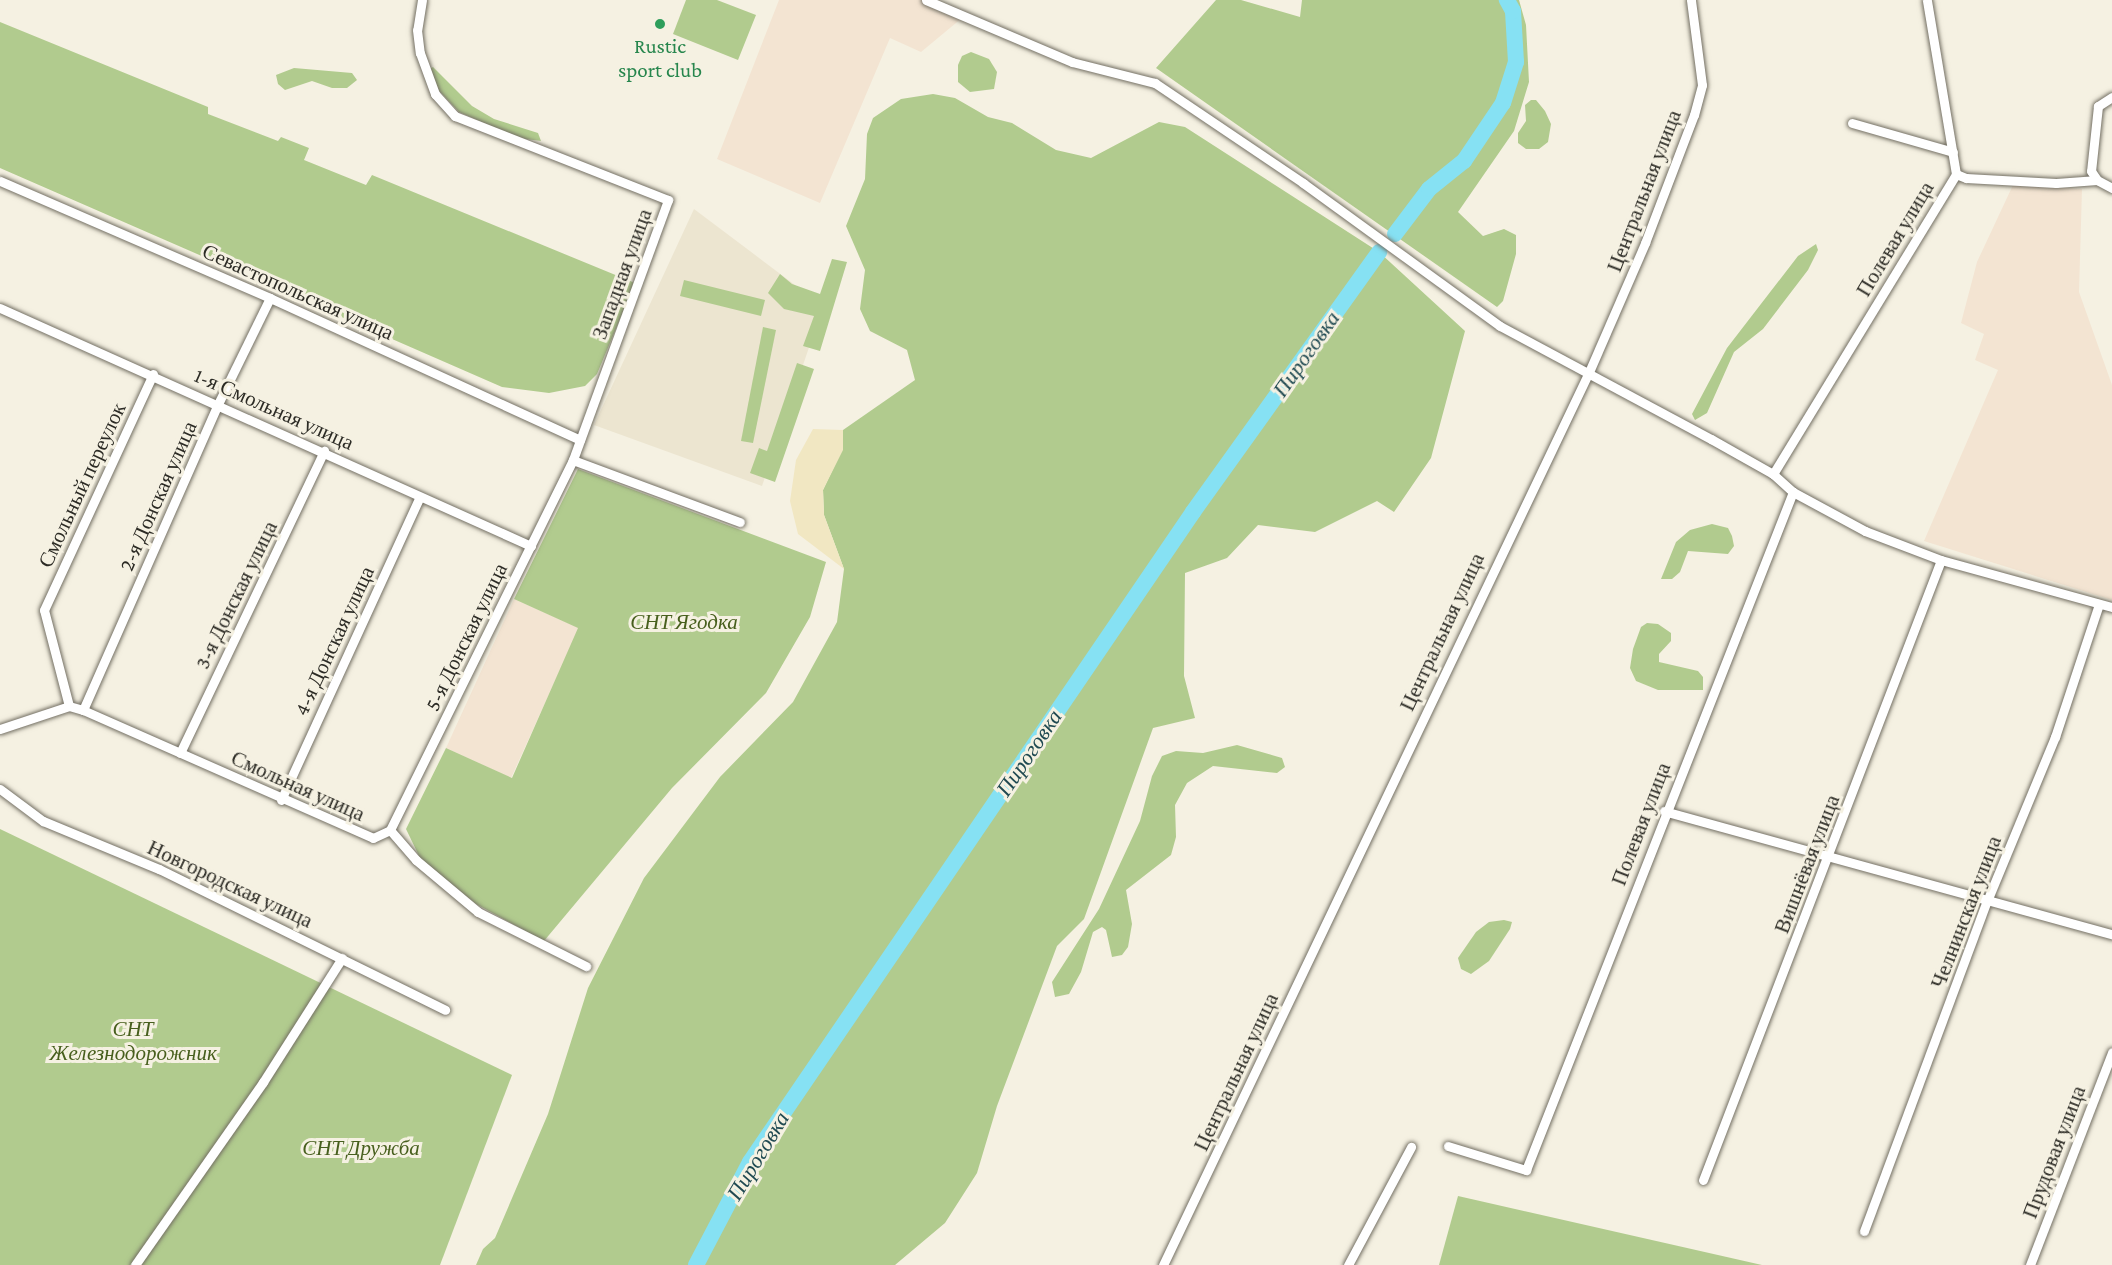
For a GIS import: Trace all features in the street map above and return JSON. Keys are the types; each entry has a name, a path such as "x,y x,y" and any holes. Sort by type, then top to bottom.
{"street":[{"name":"Западная улица","path":"422,0 417,30 420,53 435,94 455,116 668,200 573,460"},
{"path":"926,0 1072,62 1155,83 1303,183 1500,326 1589,372 1773,474 1793,492 1865,531 1941,560 2112,607"},
{"name":"Центральная улица","path":"1162,1265 1513,524 1589,372 1694,115 1702,85 1702,62 1691,0"},
{"name":"Полевая улица","path":"1773,474 1956,174 1928,0"},
{"path":"2112,97 2098,106 2091,171 2097,180 2112,188"},
{"path":"1852,123 1953,152"},
{"path":"1956,174 1966,178 2056,183 2097,180"},
{"name":"Севастопольская улица","path":"0,181 270,298 580,440"},
{"name":"2-я Донская улица","path":"83,710 218,404 270,298"},
{"name":"1-я Смольная улица","path":"0,308 153,374 531,546"},
{"name":"Смольный переулок","path":"69,706 44,610 153,374"},
{"name":"3-я Донская улица","path":"180,753 324,451"},
{"path":"573,460 740,522"},
{"name":"5-я Донская улица","path":"390,830 573,460"},
{"name":"Полевая улица","path":"1448,1146 1526,1170 1665,811 1793,492"},
{"name":"4-я Донская улица","path":"281,800 420,497"},
{"name":"Вишнёвая улица","path":"1703,1180 1829,859 1941,560"},
{"name":"Челнинская улица","path":"1864,1231 1987,901 2055,737 2099,604"},
{"path":"0,729 69,706"},
{"name":"Смольная улица","path":"69,706 83,710 281,800 372,838 390,830 416,860 478,912 586,966"},
{"name":"Новгородская улица","path":"0,789 43,821 159,869 445,1010"},
{"path":"1665,811 1829,859 2112,934"},
{"path":"135,1265 263,1082 342,958"},
{"name":"Прудовая улица","path":"2030,1265 2112,1052"},
{"path":"1348,1265 1411,1147"}],"shaded area":[{"path":"779,0 923,0 962,18 921,52 890,38 820,203 717,159"},
{"path":"2013,185 2082,189 2079,292 2112,385 2112,600 1924,541 1998,370 1975,360 1984,334 1961,323 1977,262"},
{"path":"694,209 823,306 762,486 594,425"},
{"path":"514,599 579,628 511,778 446,748"}],"green space":[{"path":"686,0 717,0 756,15 738,60 673,34"},
{"path":"1216,0 1241,0 1300,17 1302,0 1519,0 1526,25 1529,82 1514,131 1458,212 1483,236 1504,229 1516,235 1516,254 1503,301 1497,307 1156,68"},
{"path":"0,22 208,107 208,114 278,141 281,137 309,148 304,160 366,185 372,175 635,283 597,374 585,386 549,393 502,387 0,168"},
{"path":"971,52 989,59 997,72 994,89 970,92 958,82 958,65 962,56"},
{"path":"433,67 472,106 494,119 538,133 541,141 518,138 459,112 432,83 429,69"},
{"path":"294,68 352,73 357,80 347,88 332,88 312,81 285,90 278,84 276,75"},
{"path":"933,94 955,98 988,117 1012,123 1056,150 1091,158 1159,122 1185,127 1379,252 1465,331 1431,458 1394,512 1377,501 1315,532 1258,525 1227,558 1185,573 1184,676 1195,718 1153,728 1084,919 1057,946 997,1106 977,1173 945,1223 895,1265 476,1265 483,1249 495,1238 548,1114 588,988 644,878 720,777 793,702 837,622 844,569 824,515 823,490 842,450 843,430 915,380 907,350 870,331 860,309 865,270 846,226 865,179 867,134 873,118 901,99"},
{"path":"1531,100 1536,100 1545,111 1551,124 1548,142 1539,149 1526,149 1518,143 1518,133 1526,121 1525,105"},
{"path":"1816,244 1818,250 1808,270 1763,329 1734,352 1707,413 1695,420 1692,414 1727,348 1798,256"},
{"path":"832,259 847,262 820,351 803,346 814,316 784,309 768,293 780,274 792,284 820,294"},
{"path":"684,280 765,300 761,316 680,296"},
{"path":"763,327 776,330 753,443 741,441"},
{"path":"797,363 814,369 775,482 750,473 759,448 767,451"},
{"name":"СНТ Ягодка","path":"578,469 826,562 810,617 766,693 672,788 544,941 476,904 420,858 406,829 446,748 512,778 578,628 514,599"},
{"path":"1712,524 1728,528 1734,546 1728,554 1688,551 1680,572 1672,579 1661,579 1676,542 1690,530"},
{"path":"1647,623 1658,624 1671,633 1671,641 1659,654 1659,662 1698,671 1703,677 1703,690 1658,690 1636,681 1630,668 1633,649 1641,627"},
{"path":"1237,745 1282,758 1285,767 1277,773 1213,766 1187,783 1175,805 1176,837 1171,855 1126,890 1132,924 1128,947 1122,955 1112,957 1106,930 1102,927 1093,932 1081,972 1069,994 1055,997 1052,982 1099,909 1140,821 1152,776 1162,756 1176,751 1203,753"},
{"path":"0,829 512,1075 440,1265 0,1265"},
{"path":"1504,920 1512,922 1510,929 1489,961 1471,974 1461,969 1458,958 1476,932 1489,922"},
{"path":"1458,1196 1762,1265 1439,1265"}],"sand":[{"path":"813,429 843,430 843,450 823,490 824,515 844,569 798,534 790,501 796,460"}],"waterway":[{"name":"Пироговка","path":"1395,234 1429,189 1464,161 1503,103 1516,62 1513,11 1507,0"},
{"name":"Пироговка","path":"696,1265 750,1162 1193,512 1379,252"}],"place":[{"name":"Rustic sport club","path":"660,24"}],"park label":[{"name":"СНТ Железнодорожник","path":"133,1041"},
{"name":"СНТ Дружба","path":"361,1148"}]}
